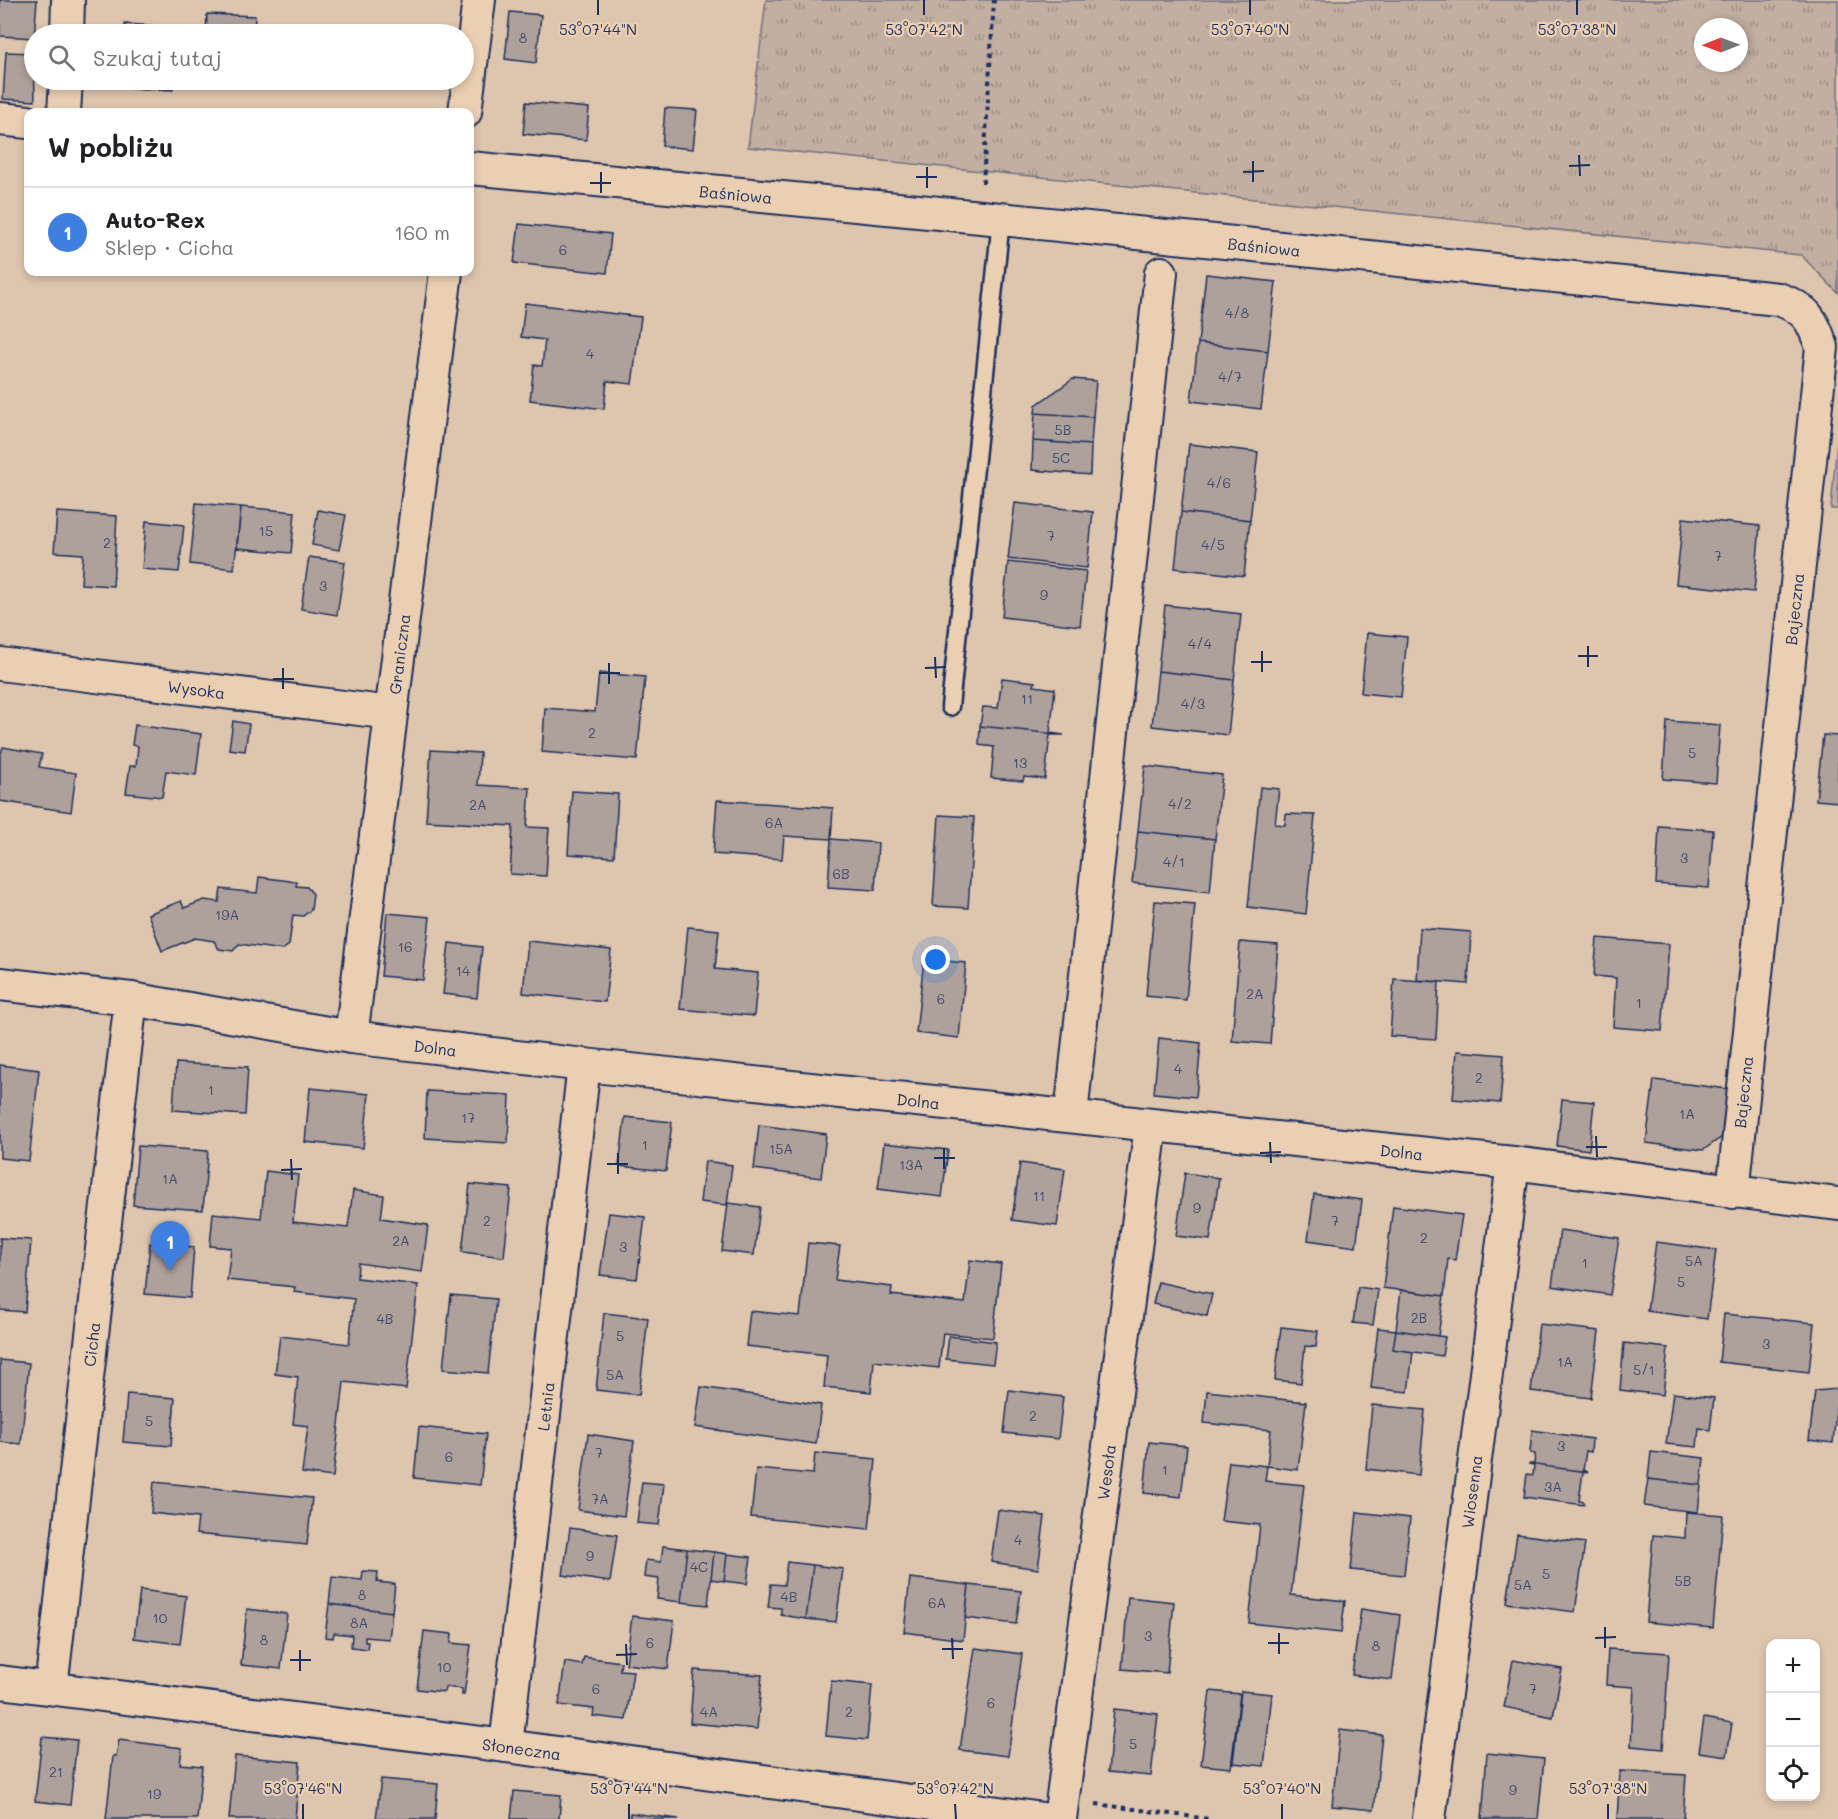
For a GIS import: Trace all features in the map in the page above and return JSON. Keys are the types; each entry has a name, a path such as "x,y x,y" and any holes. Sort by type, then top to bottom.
{"street":[{"path":"67,24 68,0"},
{"path":"474,40 479,0"},
{"path":"64,108 65,90"},
{"path":"466,108 468,90"},
{"path":"0,119 24,122"},
{"name":"Baśniowa","path":"474,168 991,218 1527,274"},
{"path":"1071,1115 1161,273"},
{"name":"Bajeczna","path":"1527,274 1778,299 1795,305 1812,320 1822,347 1733,1192"},
{"name":"Graniczna","path":"351,1037 446,276"},
{"name":"Wysoka","path":"0,664 391,713"},
{"name":"Dolna","path":"0,984 131,999 351,1037 584,1065 1513,1163 1838,1204"},
{"name":"Cicha","path":"51,1688 131,999"},
{"name":"Letnia","path":"506,1746 584,1065"},
{"name":"Wesoła","path":"1059,1819 1151,1126"},
{"name":"Wiosenna","path":"1429,1819 1513,1163"},
{"name":"Słoneczna","path":"0,1682 506,1746 1043,1819"}],"lane":[{"path":"950,707 991,218"}],"path":[{"path":"991,218 994,0"}],"green space":[{"path":"766,0 1838,0 1838,293 1801,255 748,147"},
{"path":"1838,430 1838,509 1831,509"}],"building":[{"path":"0,0 37,0 35,24 24,24 24,37 0,36"},
{"path":"510,12 541,15 536,63 505,59"},
{"path":"207,14 255,16 255,24 206,24"},
{"path":"6,52 24,53 24,90 35,90 35,101 3,99"},
{"path":"526,102 589,108 586,140 523,134"},
{"path":"665,108 697,110 693,149 662,146"},
{"path":"519,224 611,234 607,273 514,263"},
{"path":"1206,274 1276,282 1268,351 1198,343"},
{"path":"525,303 641,317 632,384 607,381 604,409 530,400 534,365 542,366 545,340 521,337"},
{"path":"1198,343 1268,351 1261,409 1191,401"},
{"path":"1073,379 1096,381 1093,417 1035,413 1036,405"},
{"path":"1035,413 1093,417 1091,445 1033,441"},
{"path":"1033,441 1091,445 1090,475 1032,470"},
{"path":"1189,444 1258,452 1250,520 1181,512"},
{"path":"196,503 241,507 234,569 190,564"},
{"path":"1015,503 1093,512 1087,568 1008,559"},
{"path":"241,507 295,512 291,553 237,548"},
{"path":"318,510 346,515 339,550 312,545"},
{"path":"57,512 117,516 113,586 81,584 83,554 54,552"},
{"path":"1181,512 1250,520 1244,576 1175,568"},
{"path":"1683,518 1760,526 1754,592 1676,584"},
{"path":"146,521 184,525 179,572 142,569"},
{"path":"309,557 345,562 337,615 301,609"},
{"path":"1008,562 1086,571 1080,626 1002,617"},
{"path":"1165,605 1241,614 1234,680 1158,671"},
{"path":"1367,633 1407,637 1401,697 1361,693"},
{"path":"1158,671 1234,680 1228,735 1152,726"},
{"path":"599,673 645,677 637,760 542,752 545,708 595,712"},
{"path":"1002,678 1035,682 1034,686 1055,689 1050,733 1064,735 980,726 983,707 998,708"},
{"path":"233,721 249,724 245,751 229,749"},
{"path":"1667,721 1720,725 1716,783 1663,779"},
{"path":"135,725 201,734 196,775 166,771 162,797 126,793 130,766 136,766 138,746 132,745"},
{"path":"980,726 1064,735 1050,735 1045,779 1024,777 1023,781 991,778 994,747 979,745"},
{"path":"1823,735 1838,736 1838,802 1816,800"},
{"path":"3,747 42,754 39,767 76,773 71,812 0,801 0,756"},
{"path":"431,750 480,753 478,785 530,788 527,827 549,828 546,876 510,874 513,826 426,821"},
{"path":"1145,766 1222,775 1215,839 1138,831"},
{"path":"1260,787 1279,789 1275,824 1285,825 1286,814 1315,815 1306,914 1248,907"},
{"path":"572,791 618,794 614,857 568,854"},
{"path":"717,800 833,808 831,839 784,836 782,859 713,854"},
{"path":"939,815 974,817 968,908 933,906"},
{"path":"1659,826 1713,830 1709,888 1656,884"},
{"path":"1138,831 1215,839 1210,892 1132,883"},
{"path":"831,839 878,843 875,890 828,887"},
{"path":"259,877 297,882 296,886 307,887 313,894 311,910 303,916 293,915 289,945 282,950 239,944 233,951 219,949 214,941 195,938 162,951 148,914 181,901 184,908 204,900 219,902 221,889 257,893"},
{"path":"1155,901 1195,904 1186,1000 1146,996"},
{"path":"387,913 430,917 423,980 381,976"},
{"path":"688,927 719,930 715,969 758,973 754,1016 680,1009"},
{"path":"1420,928 1471,932 1468,984 1417,980"},
{"path":"1597,938 1669,944 1662,1031 1613,1027 1616,978 1594,976"},
{"path":"528,941 611,950 605,1002 523,993"},
{"path":"1240,942 1278,945 1270,1044 1232,1041"},
{"path":"449,943 482,947 477,998 443,994"},
{"path":"924,959 966,963 959,1038 916,1033"},
{"path":"1394,979 1439,982 1436,1039 1390,1036"},
{"path":"1159,1038 1201,1043 1196,1097 1154,1093"},
{"path":"1457,1051 1504,1055 1500,1103 1453,1099"},
{"path":"176,1063 248,1067 245,1115 173,1110"},
{"path":"0,1065 39,1070 29,1161 0,1158"},
{"path":"1654,1080 1728,1089 1722,1137 1703,1150 1646,1143"},
{"path":"310,1088 369,1094 363,1148 305,1142"},
{"path":"427,1091 510,1095 508,1143 425,1138"},
{"path":"1562,1099 1594,1102 1589,1150 1557,1146"},
{"path":"625,1117 672,1122 666,1171 619,1166"},
{"path":"759,1125 826,1134 821,1178 754,1169"},
{"path":"884,1143 948,1150 942,1197 878,1189"},
{"path":"138,1146 208,1151 203,1210 133,1205"},
{"path":"705,1161 732,1165 727,1205 700,1202"},
{"path":"1020,1163 1065,1169 1057,1226 1012,1220"},
{"path":"266,1171 298,1175 293,1222 348,1228 353,1190 384,1195 381,1218 428,1225 422,1272 358,1263 357,1278 418,1285 406,1389 344,1382 333,1477 302,1473 308,1426 293,1424 298,1377 275,1374 280,1336 349,1344 354,1299 294,1292 295,1287 227,1280 231,1248 210,1246 213,1213 261,1218"},
{"path":"1185,1173 1219,1178 1210,1240 1176,1236"},
{"path":"470,1184 511,1188 504,1257 462,1252"},
{"path":"1314,1194 1362,1200 1356,1247 1308,1240"},
{"path":"728,1203 760,1207 754,1255 722,1251"},
{"path":"1393,1206 1462,1215 1455,1260 1448,1259 1444,1296 1383,1288"},
{"path":"609,1213 645,1217 637,1279 600,1275"},
{"path":"1560,1230 1619,1238 1610,1295 1552,1286"},
{"path":"0,1238 31,1240 25,1312 0,1310"},
{"path":"1656,1242 1716,1250 1707,1319 1647,1311"},
{"path":"150,1243 194,1247 190,1298 145,1294"},
{"path":"808,1243 840,1246 835,1280 892,1287 891,1295 965,1303 970,1260 1001,1264 993,1338 943,1333 939,1368 874,1361 871,1392 824,1387 827,1355 746,1346 750,1311 800,1316"},
{"path":"1158,1282 1212,1294 1207,1316 1153,1304"},
{"path":"1358,1287 1378,1290 1373,1325 1353,1323"},
{"path":"1401,1290 1444,1296 1438,1336 1396,1330"},
{"path":"451,1295 496,1299 488,1373 443,1369"},
{"path":"604,1313 648,1318 639,1395 596,1390"},
{"path":"1724,1314 1814,1323 1809,1372 1719,1362"},
{"path":"1539,1324 1599,1331 1591,1398 1531,1391"},
{"path":"1281,1327 1318,1331 1316,1347 1305,1346 1301,1383 1275,1380"},
{"path":"1378,1328 1396,1330 1393,1349 1413,1352 1408,1392 1371,1388"},
{"path":"1396,1330 1445,1337 1442,1356 1393,1349"},
{"path":"949,1336 996,1342 993,1364 946,1359"},
{"path":"1624,1343 1668,1348 1663,1395 1620,1390"},
{"path":"0,1360 29,1363 21,1444 0,1442"},
{"path":"701,1387 821,1405 816,1444 695,1427"},
{"path":"1838,1389 1833,1443 1809,1440 1815,1391"},
{"path":"1009,1390 1063,1397 1058,1439 1004,1433"},
{"path":"1207,1391 1306,1402 1298,1470 1267,1466 1271,1430 1204,1423"},
{"path":"1673,1393 1714,1398 1710,1430 1699,1428 1697,1447 1666,1444"},
{"path":"127,1394 175,1398 171,1446 123,1442"},
{"path":"1372,1405 1425,1410 1419,1475 1366,1469"},
{"path":"419,1427 486,1434 480,1485 414,1478"},
{"path":"1532,1430 1592,1439 1591,1452 1586,1451 1583,1470 1588,1472 1528,1464 1534,1464 1535,1454 1530,1453"},
{"path":"588,1434 634,1441 624,1516 578,1510"},
{"path":"1149,1442 1187,1446 1181,1497 1144,1493"},
{"path":"1651,1452 1704,1458 1701,1485 1648,1479"},
{"path":"815,1453 876,1459 869,1529 751,1517 756,1469 813,1474"},
{"path":"1229,1462 1267,1466 1265,1481 1304,1485 1291,1595 1345,1601 1341,1633 1249,1623 1260,1525 1221,1521"},
{"path":"1528,1464 1588,1472 1583,1472 1579,1501 1584,1502 1584,1505 1524,1497 1527,1474 1533,1475 1534,1465"},
{"path":"1648,1479 1701,1485 1698,1512 1644,1506"},
{"path":"154,1482 312,1498 307,1545 196,1534 198,1518 151,1513"},
{"path":"642,1482 664,1484 659,1525 637,1523"},
{"path":"998,1510 1045,1516 1038,1569 991,1562"},
{"path":"1357,1512 1410,1518 1404,1575 1351,1570"},
{"path":"1686,1512 1723,1515 1713,1628 1646,1622 1653,1535 1685,1538"},
{"path":"570,1528 617,1535 610,1582 563,1575"},
{"path":"1517,1534 1585,1543 1575,1612 1507,1603"},
{"path":"663,1546 687,1549 681,1602 657,1599 659,1579 644,1577 646,1560 661,1562"},
{"path":"687,1549 714,1552 708,1605 681,1602"},
{"path":"714,1552 727,1554 724,1581 711,1579"},
{"path":"727,1554 751,1557 747,1584 724,1581"},
{"path":"787,1562 813,1565 806,1619 781,1615 781,1608 768,1607 771,1584 784,1585"},
{"path":"813,1565 843,1569 836,1622 806,1619"},
{"path":"363,1571 378,1572 377,1582 395,1584 392,1612 329,1604 332,1577 362,1580"},
{"path":"910,1578 969,1585 963,1640 904,1632"},
{"path":"969,1585 1021,1591 1016,1624 965,1618"},
{"path":"140,1590 186,1596 180,1644 134,1638"},
{"path":"1128,1597 1174,1602 1167,1673 1122,1669"},
{"path":"329,1604 392,1612 389,1639 365,1637 365,1642 368,1642 367,1649 351,1647 352,1635 334,1633 333,1638 325,1637"},
{"path":"247,1609 287,1614 281,1669 241,1665"},
{"path":"1361,1609 1400,1615 1392,1680 1352,1675"},
{"path":"632,1616 674,1621 668,1669 626,1664"},
{"path":"424,1631 452,1634 451,1643 471,1645 464,1695 462,1695 462,1689 445,1687 444,1692 417,1689"},
{"path":"975,1648 1022,1654 1008,1756 960,1750"},
{"path":"1608,1649 1669,1653 1663,1749 1631,1746 1634,1687 1606,1685"},
{"path":"584,1657 621,1662 620,1670 633,1671 626,1720 593,1716 594,1709 559,1705 565,1662 582,1665"},
{"path":"1513,1660 1562,1669 1553,1717 1504,1707"},
{"path":"694,1670 762,1675 757,1729 690,1723"},
{"path":"831,1681 872,1685 867,1740 826,1736"},
{"path":"1210,1691 1240,1694 1231,1768 1201,1765"},
{"path":"1241,1691 1272,1694 1264,1766 1233,1763"},
{"path":"1114,1709 1158,1714 1151,1776 1108,1772"},
{"path":"1704,1718 1732,1723 1727,1756 1699,1752"},
{"path":"1340,1730 1382,1735 1374,1810 1332,1806"},
{"path":"42,1737 77,1740 70,1805 35,1801"},
{"path":"119,1740 182,1748 180,1764 202,1766 197,1819 106,1819 113,1756 116,1756"},
{"path":"1487,1753 1544,1759 1538,1819 1482,1819"},
{"path":"235,1756 300,1762 295,1819 229,1819"},
{"path":"1620,1771 1686,1775 1683,1819 1617,1819"},
{"path":"381,1779 438,1784 435,1819 376,1819"},
{"path":"514,1791 561,1795 559,1819 511,1819"},
{"path":"630,1813 679,1819 630,1819"}],"place":[{"name":"Auto-Rex","path":"170,1271"}]}
